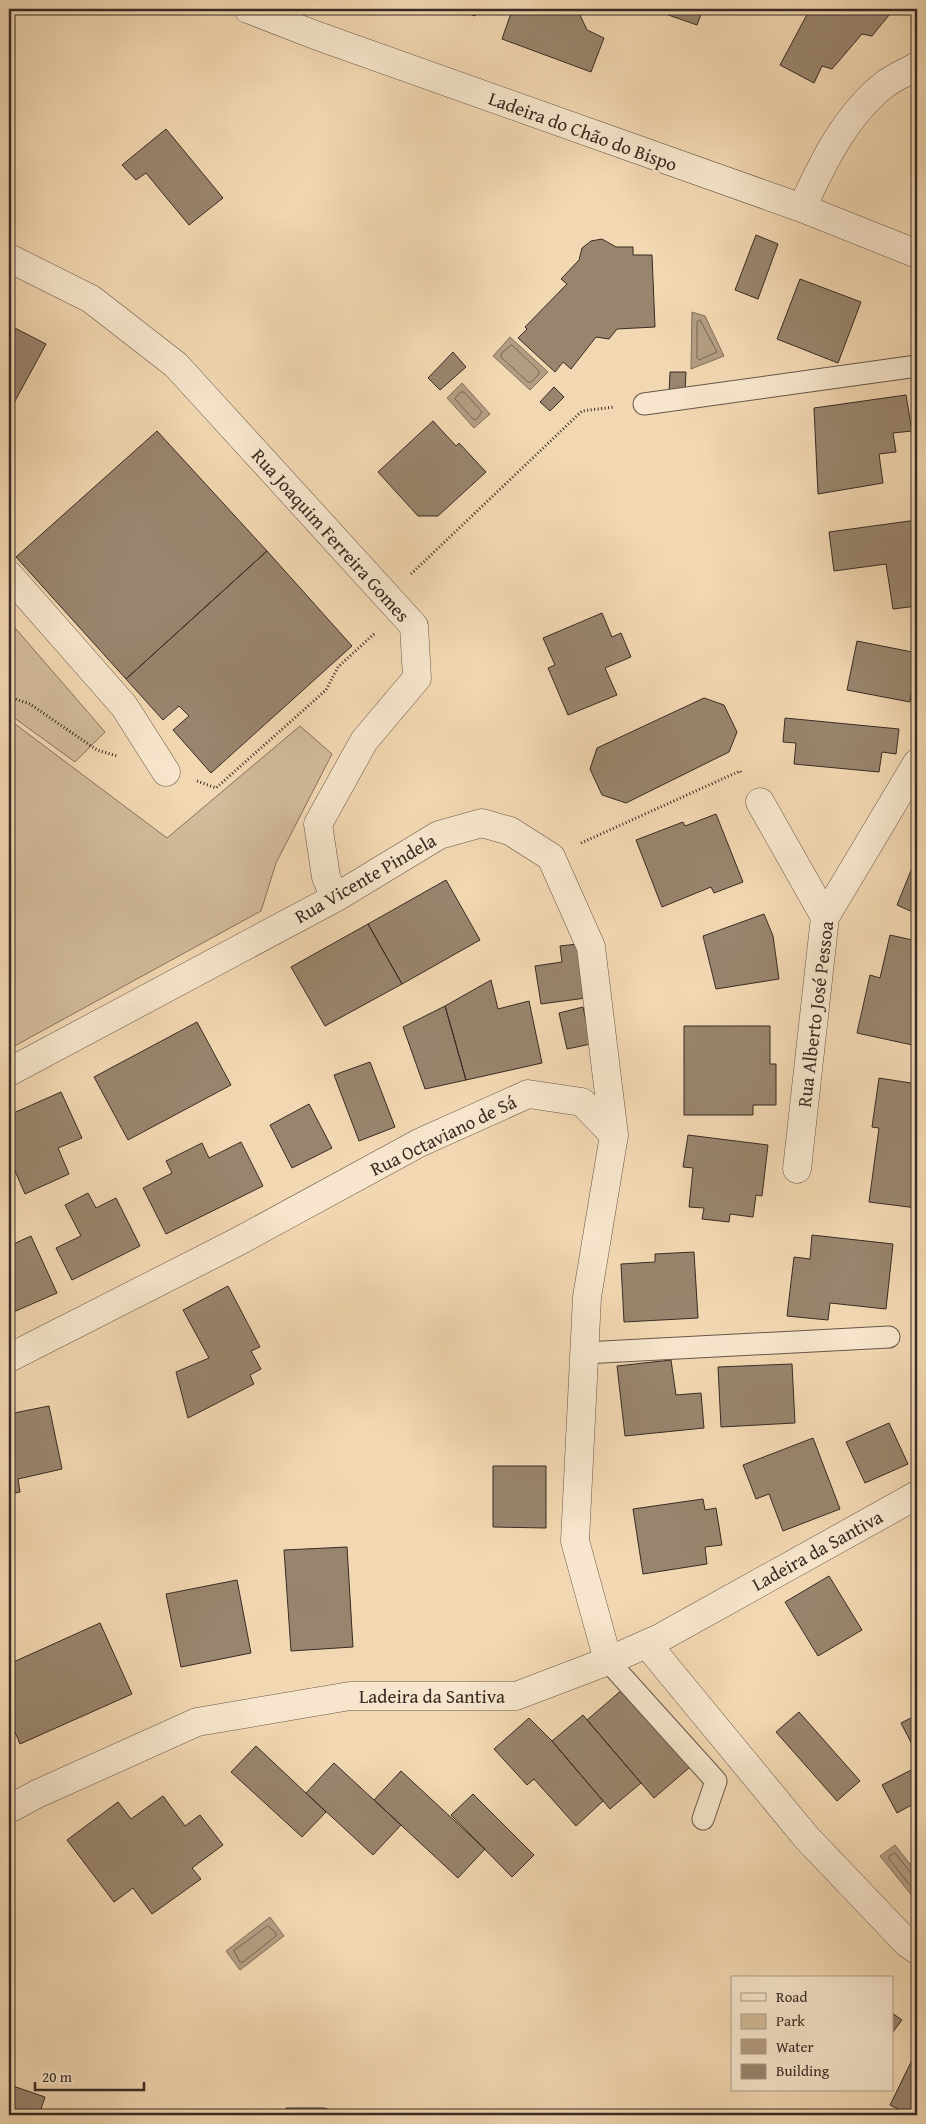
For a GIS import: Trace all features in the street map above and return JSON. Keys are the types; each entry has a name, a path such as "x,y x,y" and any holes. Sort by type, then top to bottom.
{"street":[{"name":"Ladeira do Chão do Bispo","path":"248,9 315,35 802,208 917,254"},
{"path":"802,208 826,157 857,113 884,84 917,66"},
{"name":"Rua Joaquim Ferreira Gomes","path":"9,258 91,299 176,365 414,626 417,678 364,741 318,824 326,877 335,898"},
{"path":"9,575 124,706 166,772"},
{"name":"Rua Alberto José Pessoa","path":"797,1170 825,918 917,763"},
{"path":"760,802 825,918"},
{"name":"Rua Vicente Pindela","path":"9,1072 335,898 439,835 482,823 510,831 551,857 591,947 614,1136"},
{"name":"Rua Octaviano de Sá","path":"9,1358 239,1240 419,1143 528,1094 582,1102 614,1136"},
{"path":"608,1661 574,1541 587,1297 614,1136"},
{"name":"Ladeira da Santiva","path":"9,1809 37,1794 197,1722 350,1696 516,1696 647,1644 917,1495"},
{"path":"647,1644 806,1837 907,1943 917,1950"}],"lane":[{"path":"644,404 917,366"},
{"path":"584,1353 889,1337"},
{"path":"608,1661 716,1782 704,1819"}],"path":[{"path":"387,597 582,411 644,404"},
{"path":"216,788 326,690 338,667 353,652"},
{"path":"9,697 30,704 97,750 166,772"},
{"path":"580,844 729,775"}],"green space":[{"path":"9,621 105,732 75,762 13,717 9,717"},
{"path":"11,721 167,838 300,726 332,754 276,863 261,911 9,1049 9,722"}],"water":[{"path":"692,312 705,316 724,356 691,369"},
{"path":"510,337 548,372 530,390 493,356"},
{"path":"462,383 490,414 474,428 447,398"},
{"path":"895,1845 917,1873 917,1902 880,1856"},
{"path":"270,1917 284,1936 240,1970 226,1951"}],"building":[{"path":"454,9 478,9 475,16"},
{"path":"524,9 583,9 580,15 587,30 604,38 591,72 502,39 510,16"},
{"path":"651,9 703,9 697,25"},
{"path":"810,9 894,9 872,36 862,34 832,69 822,66 814,83 780,65"},
{"path":"166,129 223,198 189,225 146,173 136,180 122,165"},
{"path":"756,235 778,244 758,299 735,290"},
{"path":"602,239 616,247 633,247 633,255 652,255 655,327 617,329 609,339 596,337 571,369 563,362 555,372 518,338 527,329 525,327 567,284 561,279 579,260 582,248 591,241"},
{"path":"800,279 861,302 838,363 777,339"},
{"path":"9,325 46,344 9,412"},
{"path":"453,352 466,367 440,390 428,378"},
{"path":"670,372 686,372 685,392 669,394"},
{"path":"554,387 564,397 550,411 540,402"},
{"path":"906,395 912,431 893,433 896,452 879,454 883,483 818,494 814,408"},
{"path":"433,421 456,446 459,443 486,472 438,516 418,516 378,472"},
{"path":"157,431 267,551 126,679 16,557"},
{"path":"917,520 917,606 893,609 886,564 834,571 829,532"},
{"path":"267,551 352,646 211,773 173,730 189,716 179,706 163,720 126,679"},
{"path":"602,613 612,637 621,633 631,657 605,668 617,695 568,715 548,668 555,665 543,638"},
{"path":"857,641 917,653 910,702 847,690"},
{"path":"704,698 724,705 737,732 729,752 626,803 602,795 590,769 597,748"},
{"path":"785,718 899,729 896,754 882,752 879,772 794,764 796,743 783,742"},
{"path":"716,814 743,882 714,893 711,887 662,907 636,840 683,822 685,826"},
{"path":"912,868 917,871 917,914 897,905"},
{"path":"446,880 480,940 402,984 368,924"},
{"path":"764,914 773,936 779,979 716,989 703,936"},
{"path":"368,924 402,984 325,1026 291,967"},
{"path":"890,935 917,941 917,1046 857,1033 870,975 880,978"},
{"path":"578,944 586,998 541,1004 535,966 562,962 560,946"},
{"path":"491,980 498,1009 529,1001 542,1063 466,1080 445,1006"},
{"path":"445,1006 466,1080 425,1089 403,1027"},
{"path":"583,1007 591,1044 567,1049 559,1013"},
{"path":"197,1022 231,1085 128,1140 94,1077"},
{"path":"684,1026 770,1026 770,1064 776,1064 776,1105 753,1105 753,1115 684,1115"},
{"path":"370,1062 395,1127 359,1141 334,1075"},
{"path":"879,1078 917,1084 917,1208 869,1202 879,1128 872,1127"},
{"path":"61,1092 82,1138 58,1148 69,1174 25,1194 9,1157 9,1115"},
{"path":"309,1104 332,1148 292,1168 270,1125"},
{"path":"688,1135 768,1145 762,1196 756,1195 753,1217 730,1214 729,1222 702,1219 704,1208 689,1207 693,1168 683,1167"},
{"path":"241,1142 263,1186 166,1234 143,1188 172,1173 166,1161 202,1143 209,1158"},
{"path":"88,1193 96,1208 116,1198 140,1246 72,1280 56,1248 81,1236 65,1205"},
{"path":"812,1235 893,1244 886,1309 830,1303 828,1320 787,1316 794,1257 810,1259"},
{"path":"31,1236 57,1293 9,1314 9,1246"},
{"path":"694,1252 698,1318 624,1322 621,1264 655,1262 655,1254"},
{"path":"228,1286 260,1347 251,1351 261,1369 250,1375 254,1384 188,1418 176,1372 209,1358 183,1310"},
{"path":"671,1360 676,1395 701,1393 704,1428 625,1436 617,1366"},
{"path":"792,1364 795,1423 721,1427 718,1367"},
{"path":"49,1406 62,1469 18,1479 20,1492 9,1494 9,1414"},
{"path":"889,1423 908,1464 865,1483 846,1442"},
{"path":"813,1438 840,1509 783,1531 769,1494 756,1499 743,1465"},
{"path":"493,1466 546,1466 546,1528 493,1527"},
{"path":"703,1499 705,1510 716,1508 722,1545 705,1547 707,1564 643,1574 633,1509"},
{"path":"347,1547 353,1647 291,1651 284,1550"},
{"path":"829,1576 862,1630 818,1656 785,1602"},
{"path":"237,1580 251,1653 181,1667 166,1594"},
{"path":"100,1623 132,1694 20,1744 9,1718 9,1664"},
{"path":"623,1689 690,1767 654,1798 587,1720"},
{"path":"799,1712 860,1781 837,1801 776,1732"},
{"path":"583,1715 641,1783 610,1809 552,1741"},
{"path":"915,1716 917,1721 917,1754 901,1723"},
{"path":"529,1718 552,1741 603,1801 576,1826 534,1779 527,1785 494,1749"},
{"path":"256,1746 326,1812 302,1837 231,1772"},
{"path":"334,1763 401,1825 373,1855 306,1793"},
{"path":"917,1767 917,1802 897,1813 882,1785"},
{"path":"401,1771 485,1849 458,1878 374,1800"},
{"path":"473,1794 534,1855 512,1877 451,1815"},
{"path":"163,1796 185,1826 200,1815 223,1845 192,1868 201,1879 152,1914 133,1888 114,1902 67,1840 118,1802 131,1819"},
{"path":"894,2014 902,2020 894,2030"},
{"path":"917,2050 917,2115 910,2115 890,2105"},
{"path":"13,2086 45,2097 39,2115 9,2115 9,2100"},
{"path":"286,2108 324,2108 348,2115 287,2115"}]}
